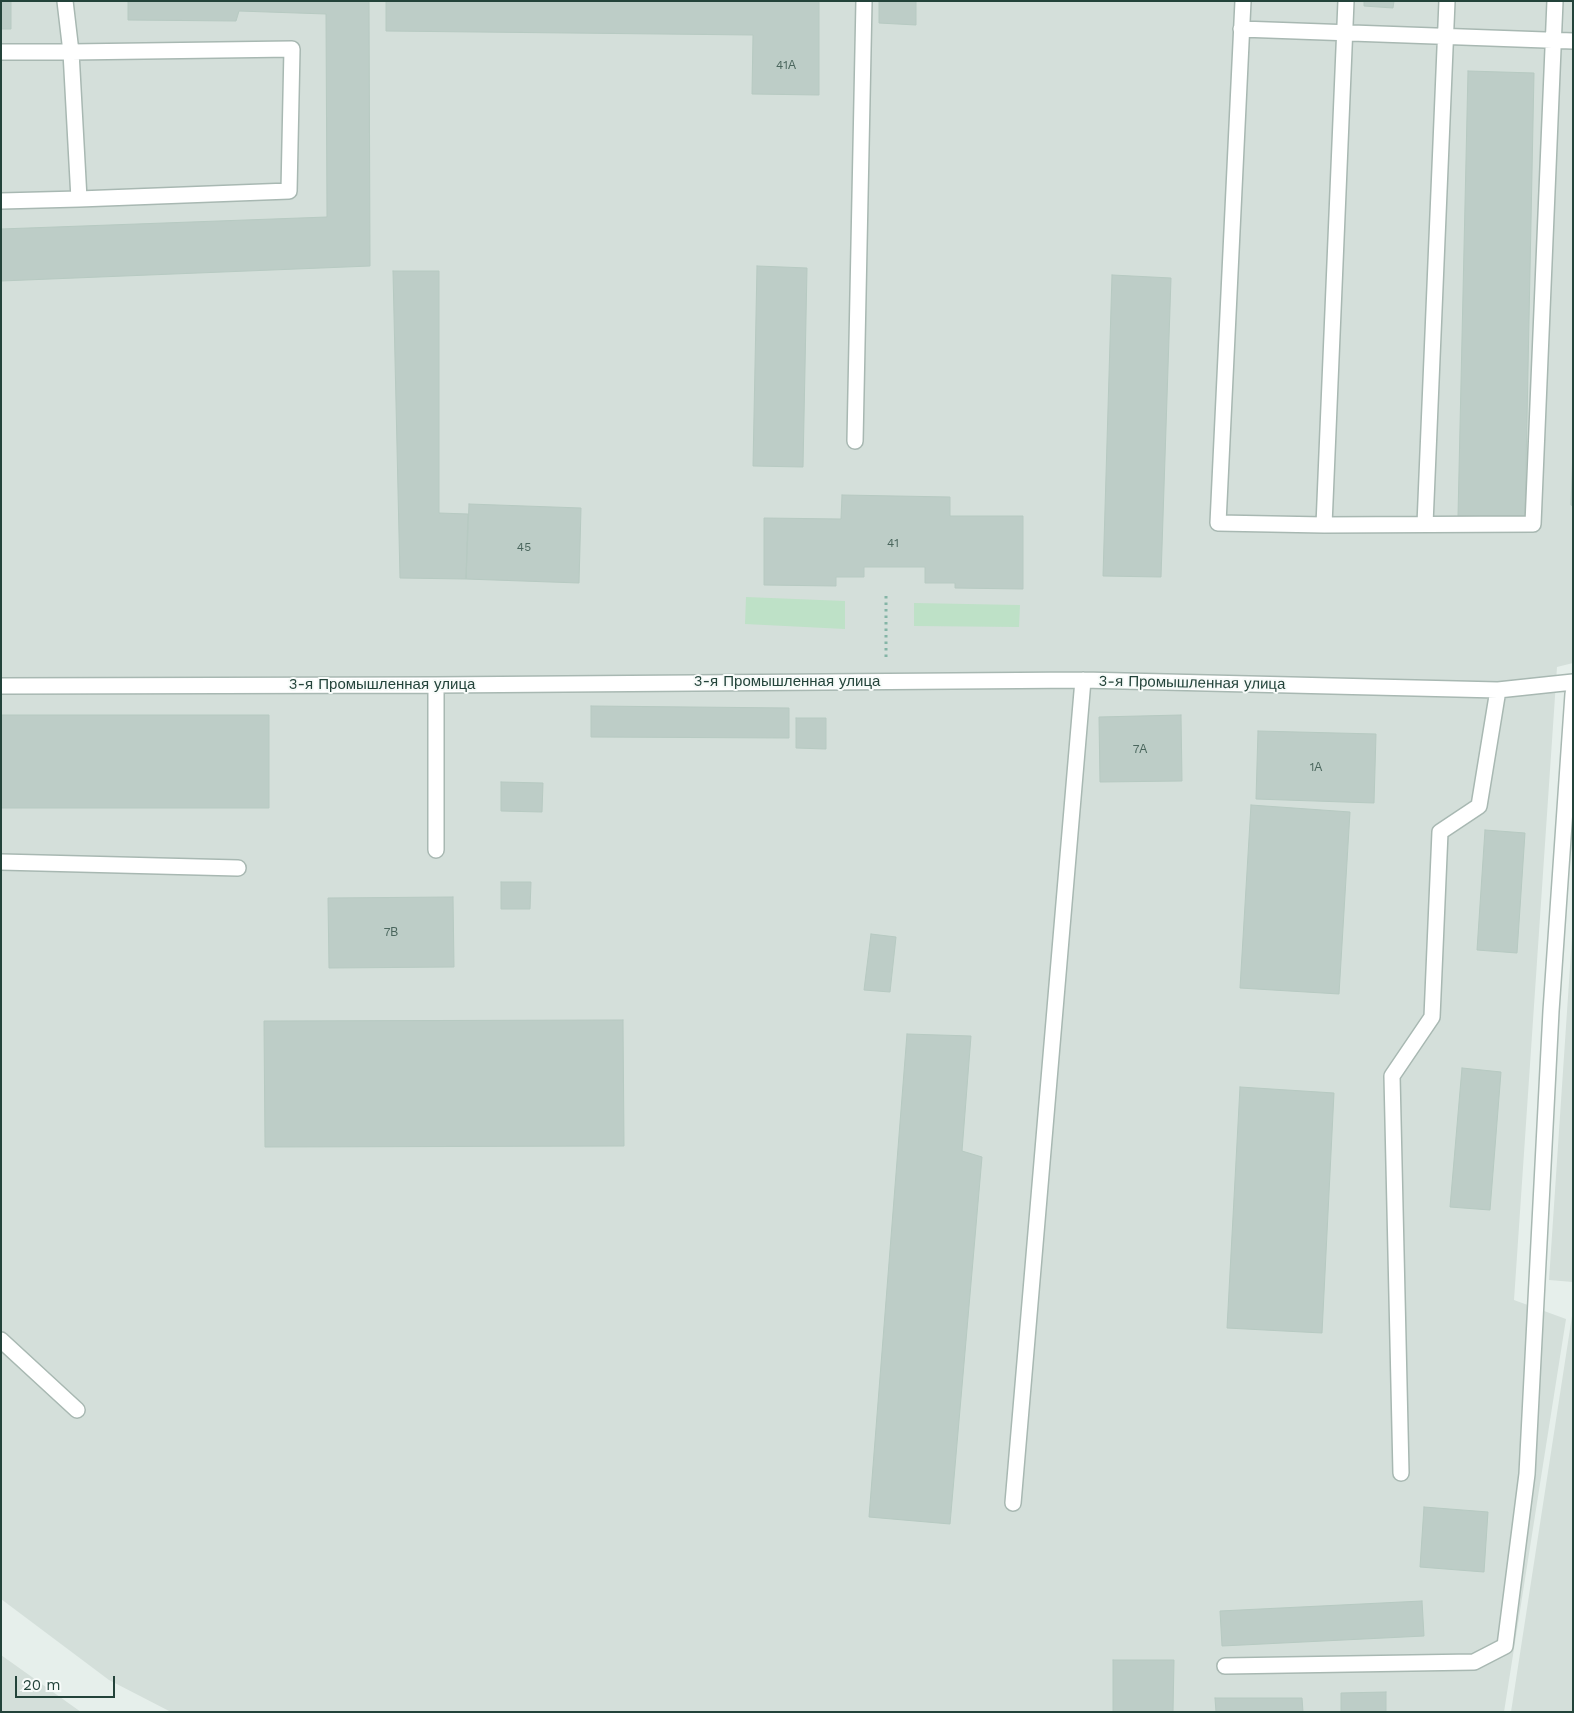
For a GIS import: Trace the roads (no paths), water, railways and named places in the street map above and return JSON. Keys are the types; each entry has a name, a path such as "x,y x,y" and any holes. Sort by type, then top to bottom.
{"street":[{"path":"65,1 71,52 79,199"},
{"path":"855,441 864,1"},
{"path":"1243,1 1218,523 1324,524 1533,524 1555,1"},
{"path":"1324,524 1346,1"},
{"path":"1425,524 1447,1"},
{"path":"1241,29 1573,42"},
{"path":"1,52 292,49 289,191 1,201"},
{"path":"1013,1504 1083,680"},
{"name":"3-я Промышленная улица","path":"1,686 436,686 1083,680 1498,690 1573,682"},
{"path":"436,686 436,850"},
{"path":"1401,1474 1392,1076 1432,1017 1440,832 1479,806 1498,690"},
{"path":"1225,1666 1474,1662 1505,1646 1527,1474 1551,1011 1573,694"},
{"path":"1,862 238,868"},
{"path":"1,1340 77,1410"}]}
